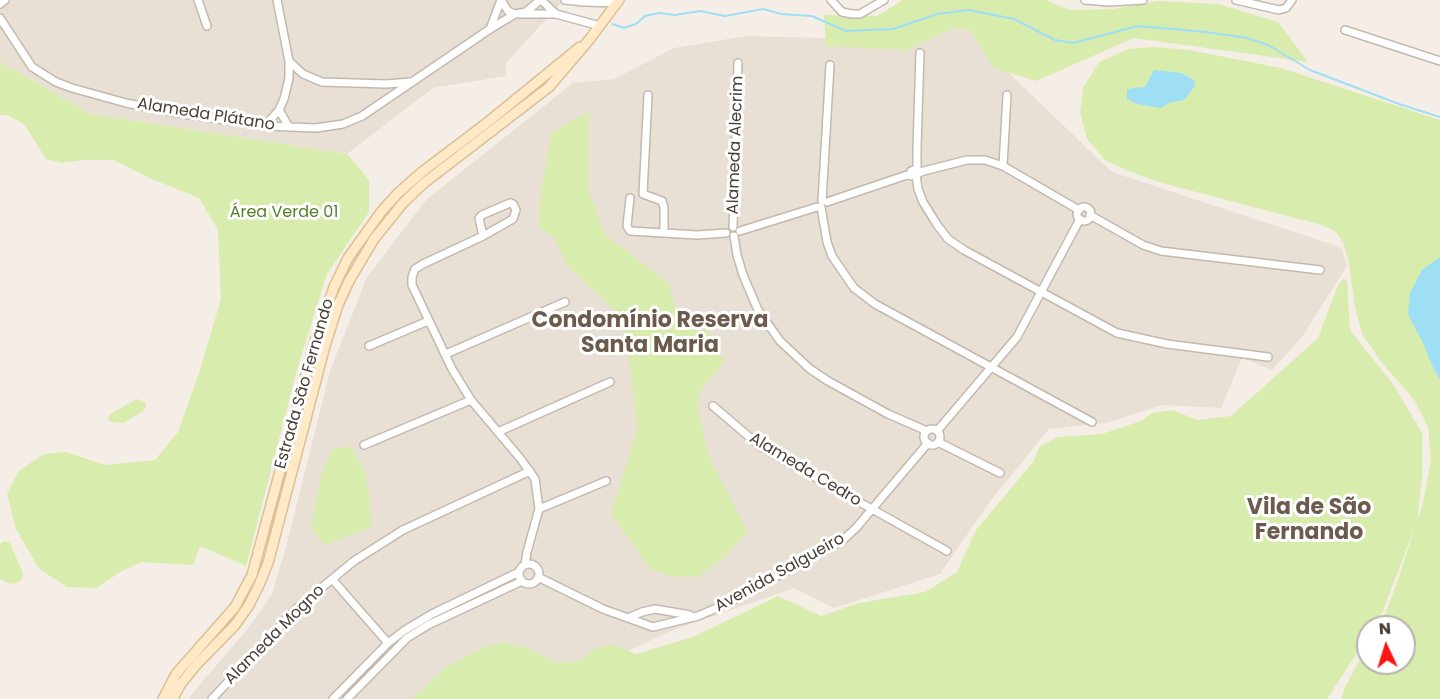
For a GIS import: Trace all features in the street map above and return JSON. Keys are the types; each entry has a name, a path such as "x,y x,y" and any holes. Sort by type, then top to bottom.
{"main road":[{"name":"Estrada São Fernando","path":"173,699 180,685 197,664 235,625 259,585 270,554 338,305 349,281 374,239 402,203 424,183 549,87 618,1"},
{"name":"Estrada São Fernando","path":"163,699 169,684 182,667 235,607 252,575 315,341 334,287 348,258 381,212 406,186 520,96 566,56 589,40"}],"street":[{"path":"0,4 5,0"},
{"path":"198,0 207,26"},
{"path":"265,126 279,110 289,78 289,61 277,0"},
{"path":"501,0 508,11 518,14 556,14 600,26"},
{"path":"490,29 501,0"},
{"path":"540,0 556,14"},
{"name":"Alameda Plátano","path":"0,18 32,67 56,81 126,103 171,112 265,126 316,128 343,124 362,116 490,29 534,7 540,0"},
{"path":"565,0 584,3 618,1"},
{"path":"831,0 842,12 852,14 860,14 884,0"},
{"path":"1085,0 1108,3 1143,0"},
{"path":"1236,0 1279,10 1286,8 1292,0"},
{"path":"1345,30 1440,61"},
{"path":"921,53 917,116 918,189 923,202 948,239 964,250 1118,333 1167,344 1268,357"},
{"path":"289,61 303,75 330,83 413,82"},
{"name":"Alameda Alecrim","path":"738,63 734,232 737,255 754,302 780,341 810,369 888,414 927,431"},
{"path":"830,65 822,204 827,242 832,256 854,288 875,304 1092,422"},
{"path":"289,78 303,75"},
{"path":"386,84 391,97"},
{"path":"648,95 644,194 662,201 664,233"},
{"path":"1003,166 1007,95"},
{"path":"279,110 289,127"},
{"path":"630,198 627,226 630,231 697,235 734,232 916,173 967,160 985,160 1003,166 1079,210 1087,208 1090,215 1143,245 1161,251 1320,270"},
{"path":"333,699 388,643 416,622 519,572 525,565 539,509 537,488 530,471 471,400 428,321 412,285 415,270 423,264 483,236 511,222 516,210 513,204 506,204 482,214 479,222 483,236"},
{"path":"1079,210 1077,216 1080,219"},
{"path":"1080,219 1086,220 1090,215"},
{"path":"937,431 1017,337 1080,219"},
{"path":"446,354 565,302"},
{"path":"369,346 428,321"},
{"path":"498,432 610,382"},
{"path":"364,445 471,400"},
{"name":"Alameda Cedro","path":"713,406 761,447 947,551"},
{"path":"938,442 940,437 937,431 932,429 927,431 924,438 928,443 938,442 1000,473"},
{"name":"Avenida Salgueiro","path":"628,619 652,627 698,616 728,603 827,550 856,528 928,443"},
{"name":"Alameda Mogno","path":"212,699 297,608 374,547 403,530 530,471"},
{"path":"539,509 606,481"},
{"path":"347,699 407,638 428,625 522,581 531,583 538,577 538,571 534,566 525,565"},
{"path":"519,572 522,581"},
{"path":"538,577 628,619"},
{"path":"332,579 388,643"},
{"name":"Avenida Salgueiro","path":"628,619 655,609 698,616"},
{"path":"641,622 642,612"},
{"path":"667,612 668,623"},
{"path":"388,643 407,638"},
{"path":"381,663 388,643"}],"shaded area":[{"path":"0,0 564,0 506,63 506,76 433,88 347,154 91,114 0,62"},
{"name":"Condomínio Reserva Santa Maria","path":"963,22 1015,79 1112,172 1342,249 1347,266 1302,337 1272,370 1242,358 1221,408 1162,405 1106,423 1049,429 991,500 940,574 834,608 794,588 671,631 578,674 466,699 190,699 249,627 272,594 330,371 367,277 427,199 573,83 614,79 674,48 746,36 904,40"}],"green space":[{"path":"903,0 1046,0 1069,10 1113,9 1158,1 1218,4 1278,22 1308,62 1134,38 1036,81 993,68 971,30 954,28 906,50 826,46 824,15 877,16"},
{"path":"1155,47 1189,50 1281,68 1440,120 1440,699 1341,699 1356,667 1356,675 1416,675 1416,615 1384,615 1415,526 1381,615 1356,615 1356,654 1327,699 412,699 446,667 482,648 502,642 530,649 555,662 578,662 598,647 613,645 636,654 693,637 778,596 821,616 859,603 925,592 957,572 976,530 1033,462 1040,446 1058,437 1102,434 1141,421 1152,413 1173,410 1197,420 1231,416 1318,338 1337,288 1343,279 1347,280 1350,330 1393,384 1422,433 1422,478 1417,521 1431,460 1428,427 1415,401 1382,363 1362,334 1343,242 1336,232 1322,225 1162,183 1105,160 1087,139 1080,112 1083,88 1099,62 1128,49"},
{"name":"Área Verde 01","path":"0,62 91,114 347,154 369,180 369,212 327,274 297,370 246,566 200,546 193,565 141,562 120,572 97,588 67,587 39,569 16,529 7,493 19,471 44,454 66,452 105,465 155,460 178,432 200,370 221,299 218,230 199,198 152,179 114,160 62,163 46,159 24,124 7,115 0,115"},
{"path":"589,111 588,189 605,235 669,283 680,323 704,323 724,362 701,390 697,405 708,455 747,531 728,554 698,577 671,576 650,569 611,514 637,430 632,380 621,316 567,266 555,239 539,227 540,199 551,133"},
{"path":"137,399 145,402 146,406 143,411 123,423 110,422 108,418 110,414"},
{"path":"352,447 366,477 371,528 324,545 311,528 321,476 332,449"},
{"path":"4,541 10,543 23,573 22,579 17,583 10,584 0,579 0,544"}],"water":[{"path":"1154,70 1181,73 1194,80 1195,86 1184,100 1169,103 1161,108 1137,104 1127,99 1127,90 1145,87"},
{"path":"1440,257 1440,380 1408,315 1410,293 1422,270"}],"waterway":[{"path":"612,24 624,28 636,24 645,16 659,13 675,15 700,11 725,16 763,9 781,14 812,16 846,31 893,29 937,14 969,10 1014,19 1055,40 1073,43 1138,26 1206,32 1247,38 1268,45 1310,70 1440,117"}],"district":[{"name":"Condomínio Reserva Santa Maria","path":"650,334"},
{"name":"Vila de São Fernando","path":"1309,520"}]}
